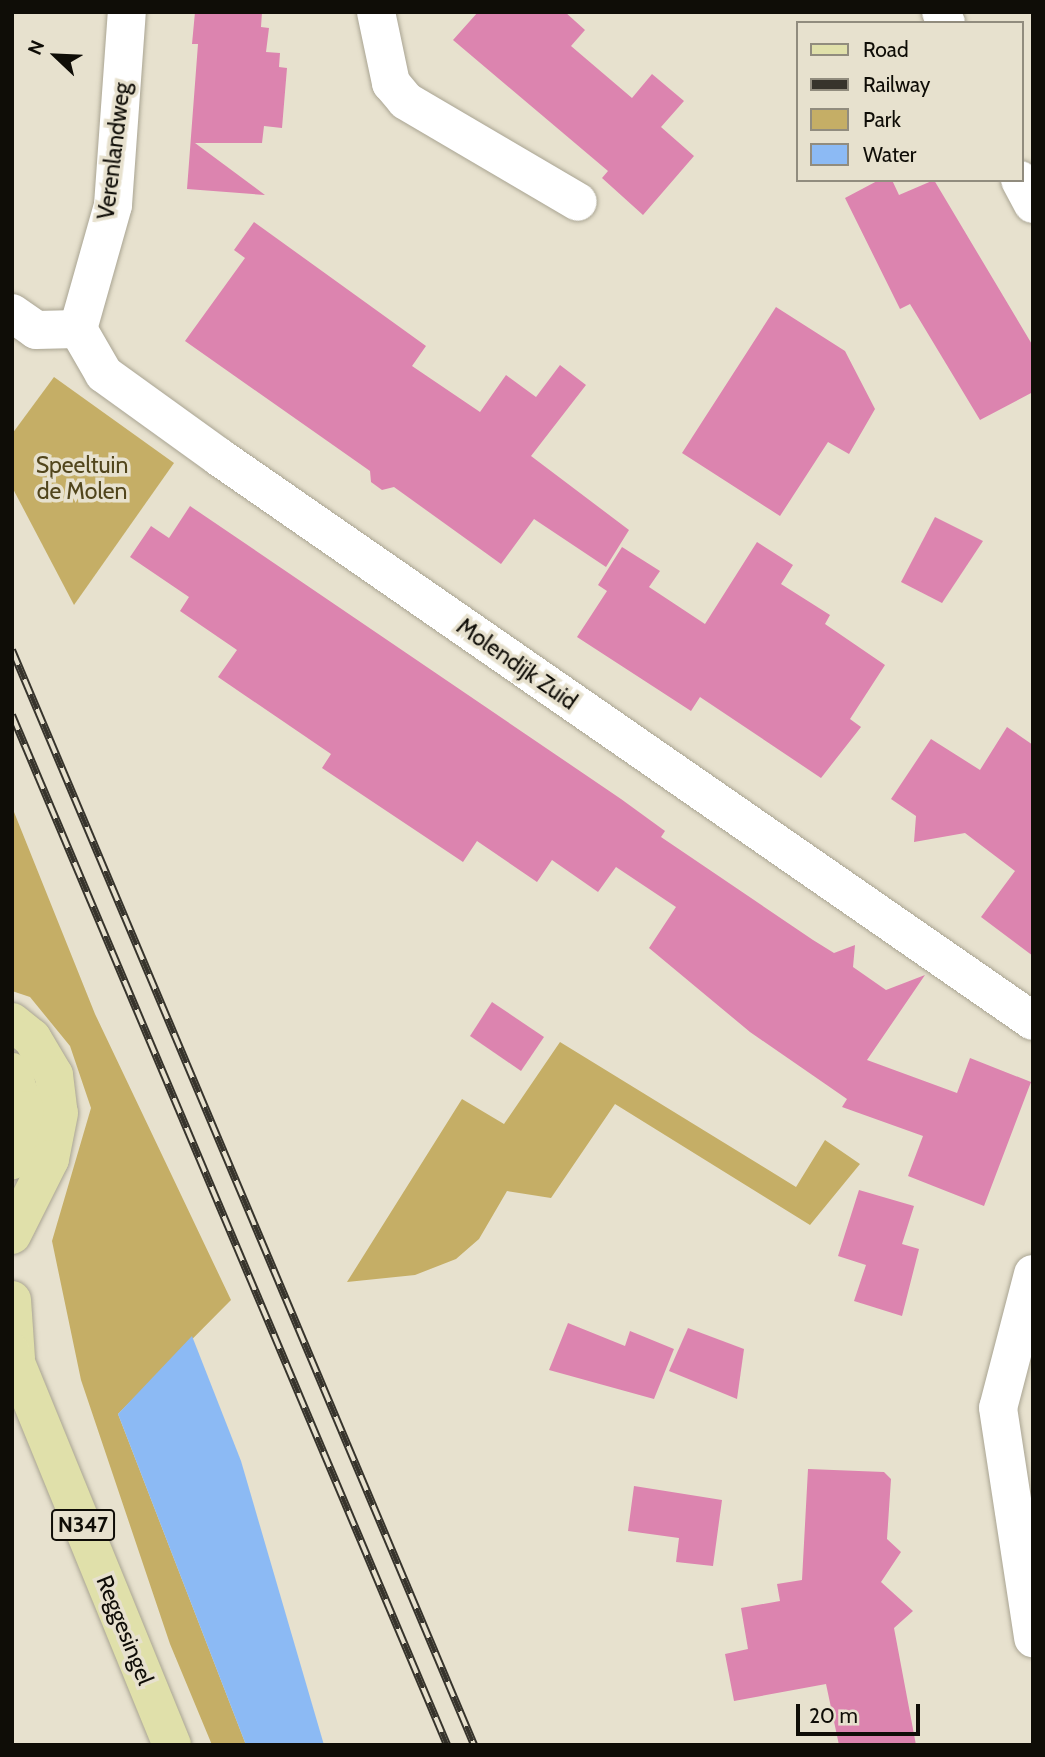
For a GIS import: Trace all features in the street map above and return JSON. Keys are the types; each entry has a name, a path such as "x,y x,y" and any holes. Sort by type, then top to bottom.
{"main road":[{"path":"12,1022 32,1038 54,1075 59,1113 50,1158 12,1235"},
{"path":"12,1072 25,1110 12,1160"},
{"name":"Reggesingel","path":"12,1300 14,1356 172,1745"}],"street":[{"name":"Verenlandweg","path":"78,329 113,205 127,12"},
{"path":"376,12 391,83 406,101 578,202"},
{"path":"1021,182 1033,204"},
{"path":"12,313 36,330 78,329"},
{"name":"Molendijk Zuid","path":"78,329 104,374 177,427 1033,1021"},
{"path":"1033,1274 998,1408 1033,1638"}],"green space":[{"name":"Speeltuin de Molen","path":"54,377 174,463 74,605 12,487 12,434"},
{"path":"12,807 95,1014 231,1300 118,1414 246,1745 212,1745 170,1644 81,1380 52,1241 91,1108 70,1046 30,997 12,991"},
{"path":"560,1042 796,1187 825,1140 860,1164 810,1225 615,1104 551,1198 507,1191 479,1239 456,1259 415,1275 347,1282 462,1099 504,1124"}],"water":[{"path":"192,1336 241,1461 324,1745 246,1745 118,1414"}],"building":[{"path":"195,12 262,12 261,27 269,28 266,52 280,53 279,67 287,68 282,128 264,126 262,143 195,143 265,195 187,189 198,44 192,44"},
{"path":"478,12 565,12 585,30 571,46 632,98 652,74 684,101 661,127 694,156 643,215 602,178 608,171 453,40"},
{"path":"875,182 893,182 899,195 935,182 1033,346 1033,392 980,420 910,304 900,309 845,198"},
{"path":"254,222 426,346 412,366 480,412 506,375 536,397 560,365 586,385 531,456 629,530 606,567 534,519 501,564 394,487 382,490 371,482 370,471 185,341 245,258 234,250"},
{"path":"776,307 845,351 875,409 849,454 828,442 780,516 682,453"},
{"path":"190,506 621,799 665,831 661,837 813,940 834,953 855,945 853,967 886,990 925,975 867,1060 957,1093 970,1058 1031,1082 984,1206 908,1176 923,1136 842,1107 847,1099 750,1032 649,948 676,907 616,867 598,892 552,860 537,882 477,841 463,862 322,768 331,754 218,677 237,650 180,611 189,597 130,557 151,526 169,538"},
{"path":"935,517 983,541 942,603 901,582"},
{"path":"757,542 793,565 781,584 830,615 825,624 885,665 850,719 861,727 821,778 700,697 691,711 577,637 607,591 598,585 622,547 660,571 649,587 705,624"},
{"path":"1007,727 1033,745 1033,956 981,917 1015,871 965,833 914,842 916,816 891,799 931,739 980,770"},
{"path":"492,1002 544,1037 521,1071 470,1036"},
{"path":"859,1190 914,1206 902,1244 919,1249 902,1316 854,1301 866,1265 838,1256"},
{"path":"568,1323 625,1346 630,1331 674,1349 654,1399 549,1370"},
{"path":"688,1328 744,1349 737,1399 669,1371"},
{"path":"808,1469 884,1472 891,1479 887,1539 901,1552 881,1582 913,1611 894,1628 916,1745 839,1745 826,1684 734,1701 725,1654 748,1649 741,1608 780,1601 777,1584 802,1580"},
{"path":"634,1486 722,1500 713,1566 676,1562 679,1538 628,1531"}],"railway":[{"path":"12,650 474,1745"},
{"path":"12,715 447,1745"}]}
